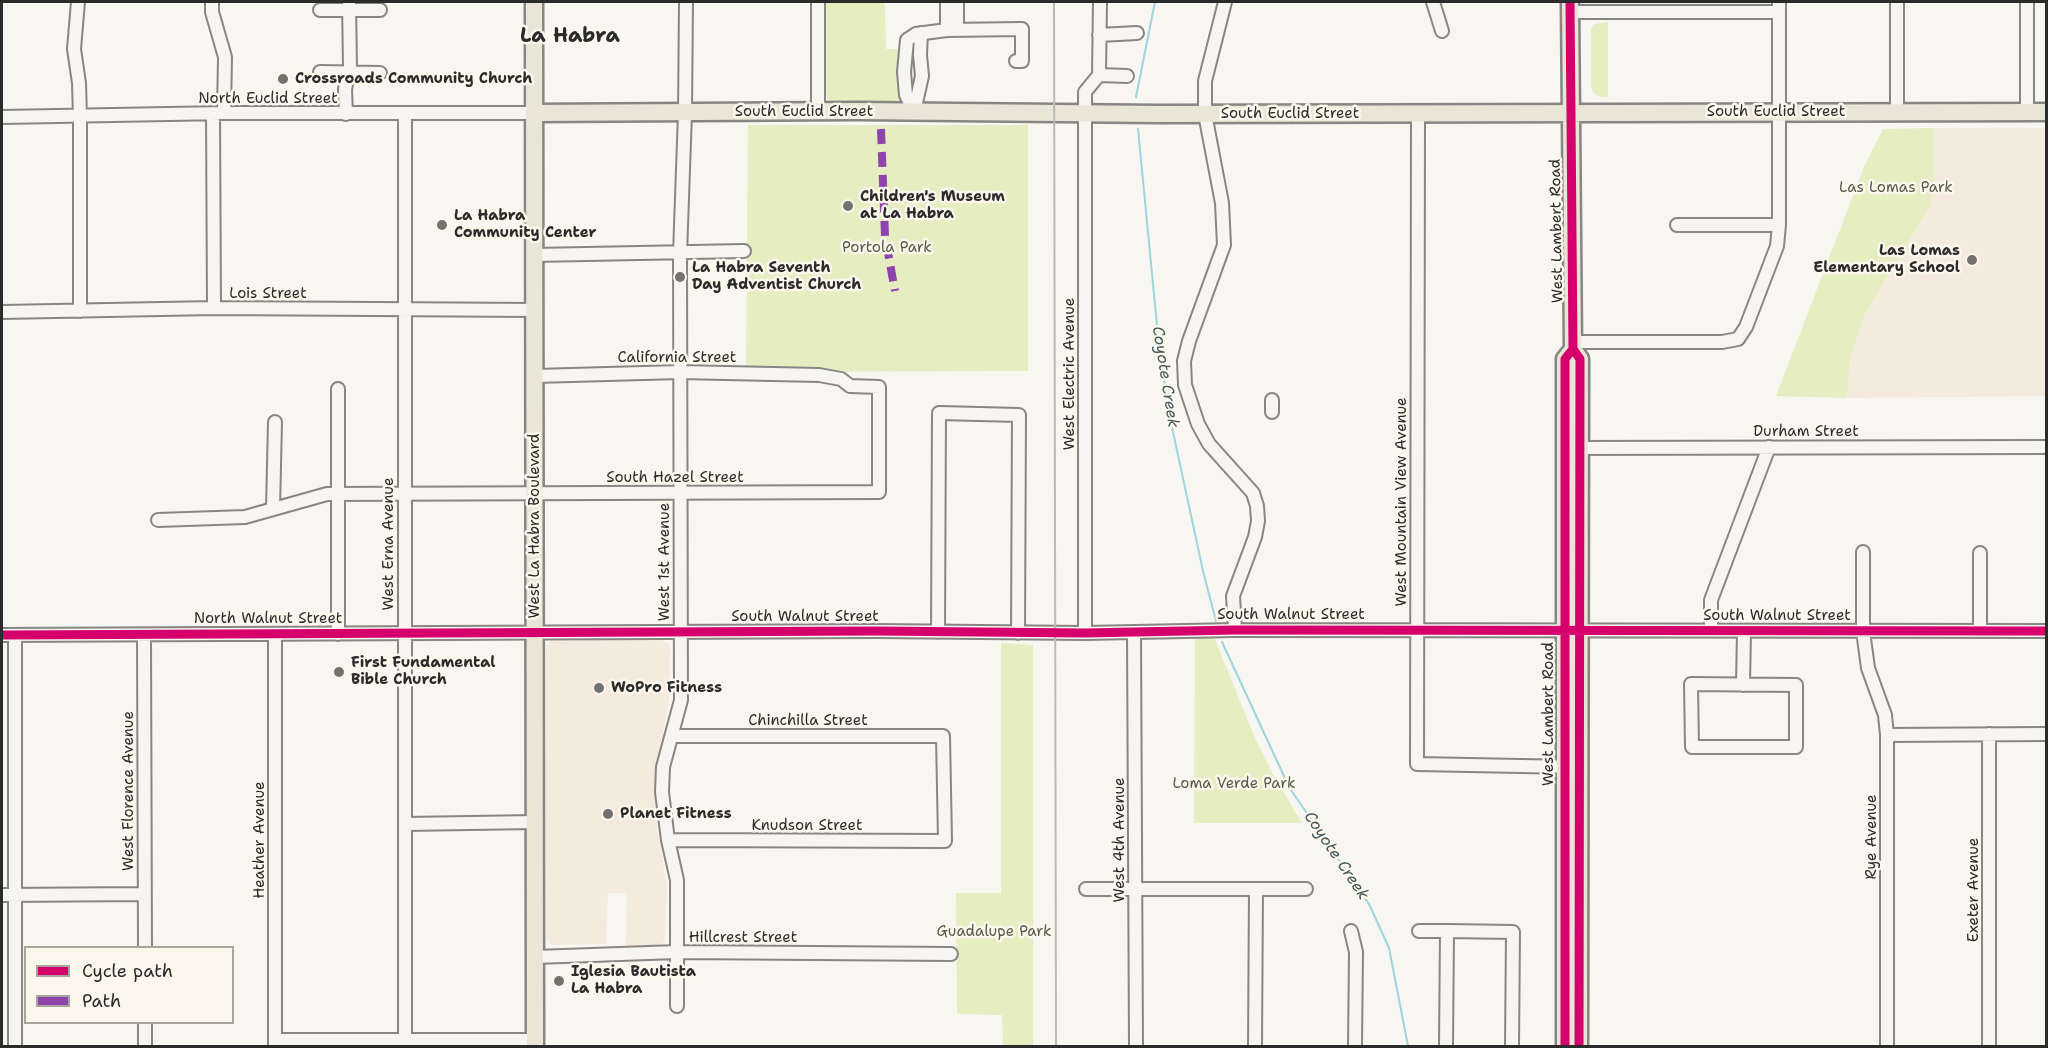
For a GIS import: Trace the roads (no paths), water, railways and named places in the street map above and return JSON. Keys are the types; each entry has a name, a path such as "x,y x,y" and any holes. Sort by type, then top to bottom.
{"main road":[{"name":"West La Habra Boulevard","path":"534,2 535,1043"},
{"name":"West Lambert Road","path":"1565,1047 1572,767 1572,448 1565,359 1573,345 1570,7"},
{"name":"South Euclid Street","path":"534,113 2046,112"},
{"name":"West Lambert Road","path":"1572,767 1579,1047"}],"street":[{"path":"78,2 74,50 80,83 80,311"},
{"path":"212,2 212,12 225,57 218,113 214,309"},
{"name":"West 1st Avenue","path":"677,1006 677,879 668,840 662,783 663,767 681,700 680,254 686,2"},
{"path":"818,2 818,112"},
{"path":"947,2 952,30"},
{"path":"952,30 957,2"},
{"path":"1100,2 1099,75 1127,76"},
{"path":"1225,2 1205,81 1205,114 1222,203 1224,244 1184,361 1185,385 1198,424 1209,444 1253,493 1257,506 1258,521 1255,537 1233,596 1235,630"},
{"path":"1433,2 1442,31"},
{"path":"1897,2 1897,112"},
{"path":"2027,2 2027,112"},
{"path":"320,10 349,6 380,10"},
{"path":"346,114 345,89 349,72 349,6"},
{"path":"1570,7 1779,7 1779,225 1777,246 1746,327 1738,339 1722,342 1573,345"},
{"path":"914,112 906,95 904,72 906,47 907,40 921,33 1022,29 1022,61 1016,61"},
{"path":"914,112 922,76 921,33"},
{"path":"1099,35 1137,33"},
{"path":"320,72 380,73"},
{"name":"West Electric Avenue","path":"1085,633 1084,114 1085,92 1099,75"},
{"name":"North Euclid Street","path":"2,117 218,113 534,113"},
{"name":"West Erna Avenue","path":"405,114 405,1043"},
{"name":"West Mountain View Avenue","path":"1419,114 1416,631 1418,764 1572,767"},
{"path":"1677,225 1779,225"},
{"path":"534,255 744,251"},
{"name":"Lois Street","path":"2,312 214,309 535,310"},
{"name":"California Street","path":"535,376 680,372 819,375 841,379 850,386 879,387 879,492 816,493"},
{"path":"338,389 338,634"},
{"path":"938,632 939,413 1019,415 1018,633"},
{"path":"273,509 275,422"},
{"path":"1711,630 1711,600 1769,447"},
{"name":"Durham Street","path":"1572,448 2046,447"},
{"name":"South Hazel Street","path":"158,520 244,517 327,494 816,493"},
{"name":"Rye Avenue","path":"1863,552 1863,631 1868,668 1885,716 1887,735 1887,1047"},
{"path":"1980,553 1980,632"},
{"name":"South Walnut Street","path":"535,633 1085,633 1235,630 2046,631"},
{"path":"1743,685 1744,631"},
{"name":"West 4th Avenue","path":"1134,632 1136,1047"},
{"name":"North Walnut Street","path":"2,635 535,633"},
{"name":"Heather Avenue","path":"274,634 275,1043"},
{"path":"15,635 15,1047"},
{"name":"West Florence Avenue","path":"144,635 145,946"},
{"path":"1691,684 1743,685 1796,685 1796,747 1692,747 1691,684"},
{"name":"Exeter Avenue","path":"1989,734 1989,1047"},
{"path":"1887,735 2046,734"},
{"name":"Chinchilla Street","path":"673,736 943,736 945,841"},
{"path":"405,824 535,822"},
{"name":"Knudson Street","path":"668,840 945,841"},
{"path":"1086,889 1306,889"},
{"path":"1255,1047 1256,889"},
{"path":"2,895 144,894"},
{"path":"1351,931 1356,952 1355,1047"},
{"path":"1419,931 1513,932 1512,1047"},
{"path":"1446,1047 1447,931"},
{"name":"Hillcrest Street","path":"535,957 677,952 951,954"},
{"path":"145,1024 145,1047"},
{"path":"275,1043 535,1043"}],"waterway":[{"name":"Coyote Creek","path":"1136,97 1155,2"},
{"name":"Coyote Creek","path":"1138,129 1159,346 1170,418 1216,621"},
{"name":"Coyote Creek","path":"1222,642 1289,787 1369,904 1389,948 1408,1046"}],"railway":[{"path":"1054,2 1056,1046"}],"place":[{"name":"Crossroads Community Church","path":"283,79"},
{"name":"Children's Museum at La Habra","path":"848,206"},
{"name":"La Habra Community Center","path":"442,225"},
{"name":"Las Lomas Elementary School","path":"1972,260"},
{"name":"La Habra Seventh Day Adventist Church","path":"680,277"},
{"name":"First Fundamental Bible Church","path":"339,672"},
{"name":"WoPro Fitness","path":"599,688"},
{"name":"Planet Fitness","path":"608,814"},
{"name":"Iglesia Bautista La Habra","path":"559,981"}],"district":[{"name":"La Habra","path":"570,37"}],"park label":[{"name":"Las Lomas Park","path":"1896,188"},
{"name":"Portola Park","path":"887,248"},
{"name":"Loma Verde Park","path":"1234,784"},
{"name":"Guadalupe Park","path":"994,932"}]}
